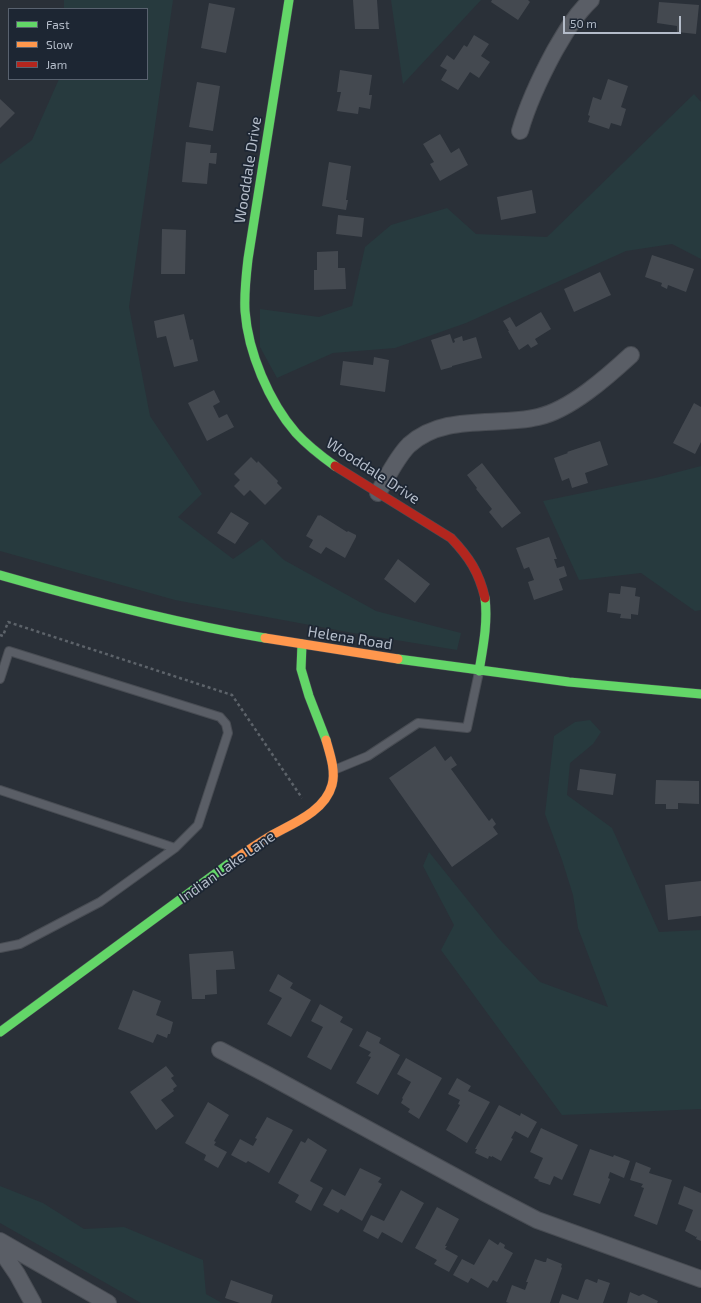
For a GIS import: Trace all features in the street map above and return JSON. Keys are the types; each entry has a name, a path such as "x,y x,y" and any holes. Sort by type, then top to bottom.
{"street":[{"name":"Wooddale Drive","path":"288,0 286,25 248,259 245,286 247,325 260,370 279,410 292,427 322,457 451,538 461,547 471,560 484,586 486,601 486,621 479,671"},
{"path":"520,131 538,81 567,29 591,0"},
{"path":"378,493 409,445 422,435 456,424 509,420 545,415 563,407 604,380 631,355"},
{"name":"Helena Road","path":"0,575 61,592 171,619 302,644 479,671 701,694"},
{"name":"Indian Lake Lane","path":"0,1032 239,857 316,808 331,789 334,771 301,669 302,644"},
{"path":"220,1050 537,1220 701,1278"},
{"path":"0,1241 108,1303"},
{"path":"0,1249 17,1274 33,1303"}],"lane":[{"path":"0,679 9,651 220,717 226,724 228,733 198,825 175,848 100,902 20,944 0,948"},
{"path":"334,771 368,756 418,723 467,728 479,671"},
{"path":"0,790 175,848"}],"green space":[{"path":"64,0 173,0 129,307 150,416 202,494 178,517 233,559 262,539 284,560 376,611 461,633 457,650 353,633 175,600 0,551 0,164 32,140 59,80 148,80 148,8 64,8"},
{"path":"391,0 481,0 403,84"},
{"path":"694,94 701,102 701,259 672,244 626,251 466,323 395,348 333,353 277,378 260,347 260,309 319,317 352,306 365,247 391,225 447,208 476,234 547,237"},
{"path":"701,466 701,610 695,611 641,573 579,580 543,501 655,478"},
{"path":"590,720 601,732 593,744 570,763 567,795 612,828 659,932 701,930 701,1109 562,1115 441,950 454,925 423,866 429,852 499,939 540,982 608,1007 578,928 573,895 545,814 554,736 575,722"},
{"path":"0,1186 43,1203 84,1229 124,1227 203,1260 206,1294 222,1303 141,1303 0,1223"}],"building":[{"path":"353,0 377,0 379,29 355,29"},
{"path":"492,0 528,0 530,2 518,20 491,2"},
{"path":"659,2 699,5 696,34 677,32 677,26 657,23"},
{"path":"209,3 235,8 226,53 201,48"},
{"path":"474,35 489,44 481,56 490,62 479,78 470,72 458,90 441,80 447,70 440,66 447,55 454,60 464,45 467,47"},
{"path":"340,70 372,75 369,95 372,95 370,109 359,107 358,114 337,111 341,92 337,92"},
{"path":"608,79 628,86 621,107 626,109 621,126 611,123 609,129 588,122 590,116 588,115 593,97 601,100"},
{"path":"197,82 220,86 213,131 189,127"},
{"path":"0,99 15,113 0,128"},
{"path":"440,134 451,153 459,148 468,165 440,181 430,164 434,162 423,144"},
{"path":"186,142 211,145 210,153 217,153 216,164 209,163 207,184 182,182"},
{"path":"329,162 351,166 346,210 322,206"},
{"path":"532,190 536,213 501,220 497,197"},
{"path":"338,215 364,218 362,237 336,234"},
{"path":"162,229 186,230 185,274 161,274"},
{"path":"338,251 338,268 345,268 346,289 314,290 314,270 317,270 317,252"},
{"path":"652,255 694,269 686,292 668,285 667,289 661,286 662,283 645,277"},
{"path":"600,272 611,295 574,312 564,289"},
{"path":"541,312 551,329 535,339 538,344 531,348 528,344 519,350 503,321 510,317 516,327"},
{"path":"184,314 190,340 193,339 198,361 174,367 166,336 157,338 154,321"},
{"path":"450,334 453,343 455,342 454,339 462,336 463,341 476,337 482,358 441,370 431,340"},
{"path":"374,357 389,360 385,392 340,385 343,361 373,365"},
{"path":"214,390 220,402 213,406 219,418 227,414 234,427 207,441 188,403"},
{"path":"694,403 701,407 701,442 695,454 673,443"},
{"path":"600,441 608,465 585,473 588,483 572,488 569,478 562,481 554,458"},
{"path":"251,457 257,463 258,461 278,481 277,483 282,488 265,505 250,490 244,496 234,486 240,480 234,474"},
{"path":"482,463 521,513 502,528 489,512 492,509 467,475"},
{"path":"231,512 249,523 235,544 217,533"},
{"path":"318,515 347,532 348,531 356,535 345,558 326,547 321,554 309,547 313,540 306,536"},
{"path":"549,537 557,559 554,559 557,568 564,566 567,576 559,579 563,590 534,600 528,582 534,580 529,567 524,569 516,548"},
{"path":"398,559 430,584 415,603 384,579"},
{"path":"621,586 636,588 635,596 640,597 638,615 631,614 631,619 620,618 621,614 607,612 609,593 620,594"},
{"path":"435,746 445,761 451,756 457,765 451,769 489,821 492,818 496,824 493,827 498,834 452,867 389,778"},
{"path":"580,769 616,774 613,795 577,790"},
{"path":"656,780 699,781 699,804 678,803 678,809 666,809 666,804 655,804"},
{"path":"701,881 701,916 668,920 665,885"},
{"path":"233,951 235,969 216,970 217,994 205,995 205,999 192,999 189,954"},
{"path":"278,974 293,983 290,988 311,1000 291,1037 267,1024 282,998 269,991"},
{"path":"133,990 161,1001 156,1015 173,1022 170,1034 168,1034 167,1038 157,1034 153,1043 118,1029"},
{"path":"320,1004 343,1017 340,1022 353,1029 331,1070 307,1057 323,1027 311,1021"},
{"path":"367,1031 381,1038 379,1043 400,1055 378,1095 356,1083 371,1057 368,1056 371,1052 359,1046"},
{"path":"406,1058 442,1078 419,1119 408,1112 410,1109 401,1103 402,1098 411,1082 397,1074"},
{"path":"166,1066 174,1076 171,1078 177,1086 173,1089 174,1091 161,1100 174,1116 156,1130 130,1092"},
{"path":"457,1078 471,1086 468,1091 490,1102 467,1143 446,1130 460,1105 458,1104 460,1100 448,1094"},
{"path":"208,1102 229,1115 214,1141 216,1142 214,1145 227,1152 218,1168 204,1160 206,1155 185,1143"},
{"path":"499,1105 520,1116 521,1113 537,1122 528,1138 515,1131 511,1138 513,1139 501,1161 492,1156 489,1156 488,1159 475,1153 477,1149 475,1149"},
{"path":"267,1117 293,1130 269,1173 248,1161 246,1163 231,1155 240,1139 253,1146 257,1139 255,1138"},
{"path":"541,1128 578,1145 562,1180 554,1176 550,1185 534,1178 543,1158 530,1152"},
{"path":"308,1138 327,1150 310,1181 323,1188 311,1211 295,1202 299,1195 278,1183 301,1141 305,1143"},
{"path":"590,1149 630,1161 624,1178 610,1172 608,1178 610,1179 600,1204 573,1195"},
{"path":"636,1162 651,1168 649,1173 672,1180 657,1225 634,1216 644,1188 641,1187 643,1184 630,1180"},
{"path":"360,1168 381,1178 378,1182 382,1184 362,1221 341,1209 338,1213 323,1205 332,1189 345,1196"},
{"path":"684,1186 701,1193 701,1241 696,1239 697,1236 696,1237 685,1231 693,1210 678,1204"},
{"path":"401,1190 424,1203 402,1243 382,1232 378,1239 363,1231 371,1215 384,1221"},
{"path":"437,1207 459,1219 445,1246 447,1246 445,1249 458,1256 449,1272 434,1264 437,1260 415,1248"},
{"path":"489,1239 498,1245 500,1242 505,1245 504,1248 513,1253 497,1282 493,1280 488,1288 471,1278 468,1283 453,1275 462,1259 474,1265"},
{"path":"547,1258 562,1264 550,1303 506,1302 512,1285 525,1290 528,1282 526,1282 535,1259 546,1262"},
{"path":"587,1279 597,1283 598,1279 610,1283 603,1303 559,1303 562,1294 578,1300 585,1280"},
{"path":"231,1280 273,1295 271,1303 240,1303 225,1298"},
{"path":"630,1292 639,1296 643,1294 658,1301 657,1303 627,1303"}],"traffic: fast":[{"path":"289,0 248,259 245,311 250,343 255,359 277,407 296,433 314,450 335,466"},
{"path":"0,575 131,610 265,638"},
{"path":"479,671 485,626 485,598"},
{"path":"302,644 301,669 309,696 326,740"},
{"path":"398,659 569,682 701,694"},
{"path":"0,1032 234,860"}],"traffic: slow":[{"path":"265,638 398,659"},
{"path":"234,860 272,835 299,821 323,802 328,794 333,780 332,762 326,740"}],"traffic: jam":[{"path":"335,466 451,538 472,565 480,580 485,598"}]}
